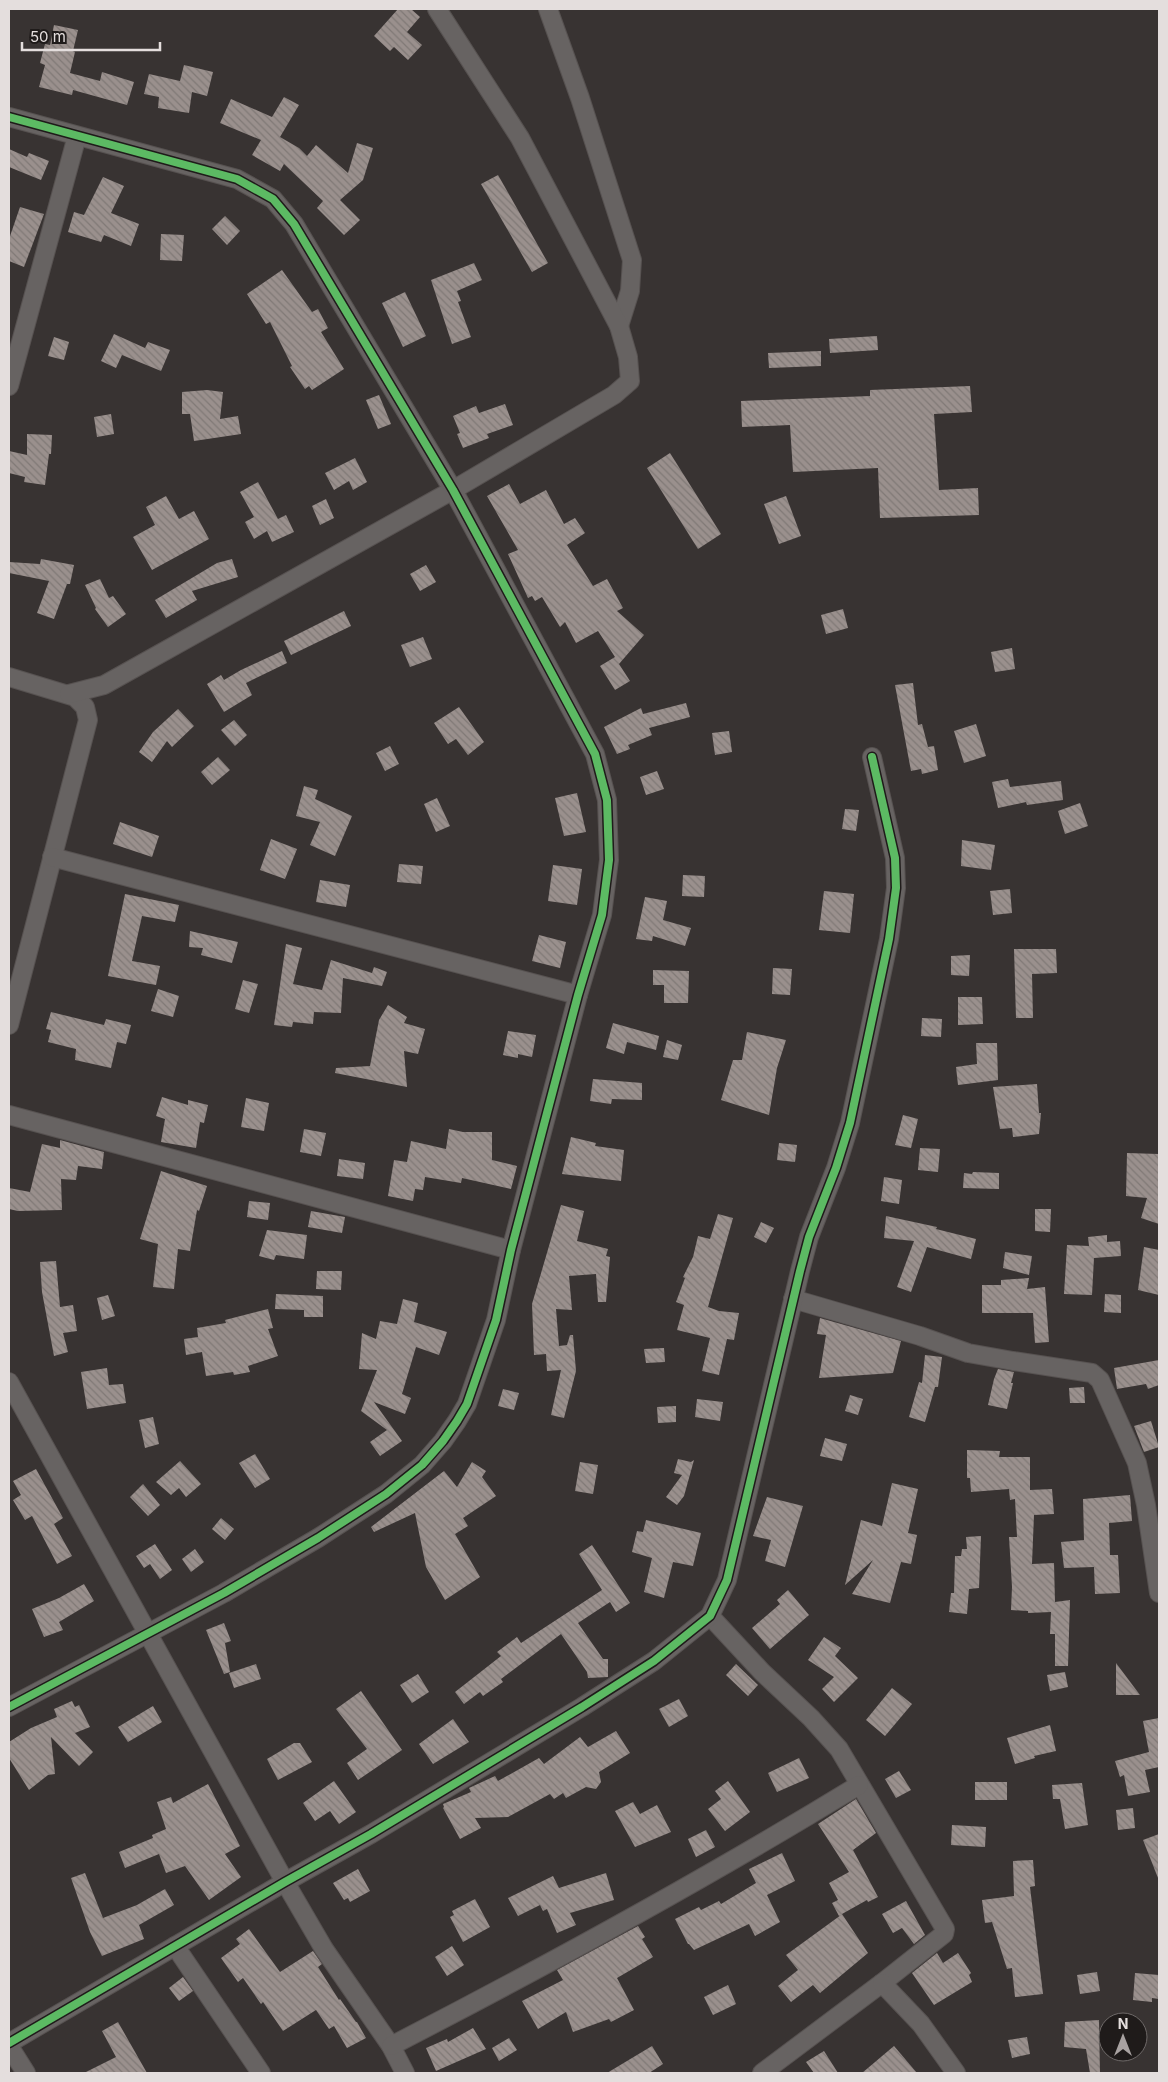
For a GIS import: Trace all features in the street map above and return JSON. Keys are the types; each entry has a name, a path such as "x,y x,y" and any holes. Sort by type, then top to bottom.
{"street":[{"path":"69,694 104,685 453,490 614,395 630,381 628,357 619,326 520,138 437,9"},
{"path":"548,9 580,98 632,260 630,291 619,326"},
{"path":"9,117 237,179 273,199 294,224 453,490 595,754 607,800 609,860 602,915 578,995 511,1250 496,1320 467,1404 443,1441 422,1465 386,1494 318,1538 224,1593 9,1707"},
{"path":"9,386 77,136"},
{"path":"9,677 69,694 85,707 88,720"},
{"path":"9,1025 88,720 104,685"},
{"path":"26,2073 9,2044 284,1882 372,1834 582,1707 654,1661 710,1616 727,1580 809,1237 836,1168 850,1123 891,922 896,888 895,858 872,757"},
{"path":"52,857 578,995"},
{"path":"9,1115 511,1250"},
{"path":"793,1299 911,1333 968,1352 1092,1373 1100,1380 1137,1463 1146,1505 1159,1593"},
{"path":"9,1382 284,1882 324,1949 391,2046 405,2073"},
{"path":"710,1616 762,1672 811,1718 839,1749 945,1928 944,1934 762,2073"},
{"path":"391,2046 496,1991 772,1838 859,1784"},
{"path":"175,1946 261,2073"},
{"path":"882,1983 921,2024 956,2073"}],"building":[{"path":"398,9 411,9 420,17 407,32 422,45 408,60 394,47 390,51 374,36"},
{"path":"54,25 78,30 70,73 100,81 102,72 134,82 127,105 73,90 72,95 39,87 45,65 40,63 45,44 50,45"},
{"path":"184,65 213,72 207,96 192,92 189,113 158,108 159,97 144,94 149,74 180,81"},
{"path":"284,97 299,105 280,137 299,148 307,156 316,145 348,173 357,143 373,148 363,180 340,200 360,220 344,235 317,208 323,201 284,164 280,171 252,155 261,140 220,123 231,99 272,117"},
{"path":"9,149 27,157 29,153 49,161 41,180 9,167"},
{"path":"498,175 548,263 532,272 481,184"},
{"path":"103,177 124,186 111,213 139,224 131,246 104,235 101,242 68,232 74,212 84,215"},
{"path":"20,207 44,214 24,267 9,261 9,239"},
{"path":"225,216 240,231 227,245 212,229"},
{"path":"161,234 184,235 182,261 160,260"},
{"path":"474,263 482,280 457,291 461,301 458,302 471,337 452,344 431,280"},
{"path":"282,270 312,312 318,309 328,328 321,332 344,369 312,390 309,386 305,389 290,367 292,366 270,322 266,324 247,294"},
{"path":"405,292 426,336 403,347 382,303"},
{"path":"114,334 145,348 148,342 170,350 161,371 122,355 116,368 101,361"},
{"path":"877,336 878,350 830,353 829,339"},
{"path":"54,337 69,342 64,360 48,356"},
{"path":"821,351 821,366 769,368 768,353"},
{"path":"970,386 972,412 934,414 939,490 978,488 979,515 880,518 878,468 793,472 790,425 742,427 741,401 870,396 870,390"},
{"path":"207,390 223,392 220,419 238,416 241,434 194,441 190,414 182,414 182,392"},
{"path":"379,395 391,424 378,429 366,400"},
{"path":"505,404 513,425 487,434 489,438 463,448 457,434 460,433 453,416 476,406 479,413"},
{"path":"111,414 114,434 97,437 94,417"},
{"path":"27,434 52,435 51,454 49,454 45,485 24,482 25,477 9,473 9,451 27,455"},
{"path":"670,453 721,534 698,549 647,468"},
{"path":"355,458 367,482 353,490 349,481 334,490 325,473"},
{"path":"258,482 278,519 286,515 294,532 272,542 267,531 254,539 245,522 254,517 240,492"},
{"path":"509,484 520,504 546,490 564,524 575,518 585,533 567,545 593,586 607,579 623,608 617,611 644,635 619,664 630,681 615,690 600,666 615,657 598,631 576,643 565,622 560,627 542,597 535,601 532,596 528,598 508,554 518,550 487,496"},
{"path":"166,496 179,519 194,511 209,539 152,570 133,537 155,525 146,507"},
{"path":"786,496 801,536 779,544 764,504"},
{"path":"326,499 334,518 320,525 312,506"},
{"path":"41,559 74,565 70,584 67,584 54,619 37,613 49,581 9,573 9,562 40,564"},
{"path":"232,559 238,577 192,591 197,600 166,618 155,600 217,563"},
{"path":"426,565 436,582 420,591 410,574"},
{"path":"100,579 109,598 113,596 126,614 108,627 95,609 85,585"},
{"path":"843,609 848,628 826,634 821,615"},
{"path":"344,611 351,626 291,655 284,641"},
{"path":"423,637 432,659 410,667 401,645"},
{"path":"1012,648 1015,669 995,672 991,652"},
{"path":"282,651 287,663 246,683 252,695 224,712 207,684 221,675 224,680"},
{"path":"913,683 918,725 922,724 928,747 934,746 938,770 922,774 921,769 911,771 895,685"},
{"path":"686,703 690,717 649,728 652,735 628,745 630,749 617,754 604,727 641,708 643,714"},
{"path":"459,707 484,742 468,755 456,739 448,744 434,723"},
{"path":"178,709 194,726 172,747 167,741 152,762 139,752 153,732"},
{"path":"234,720 247,735 235,746 221,730"},
{"path":"976,724 986,756 964,763 954,731"},
{"path":"729,731 732,752 715,755 712,733"},
{"path":"390,746 399,764 385,771 376,753"},
{"path":"218,757 230,770 212,785 201,772"},
{"path":"657,771 664,789 646,795 640,777"},
{"path":"1008,779 1010,787 1061,781 1063,800 1027,805 1026,802 998,808 992,782"},
{"path":"304,786 318,790 315,799 352,816 335,856 310,845 320,822 296,816"},
{"path":"577,793 586,832 564,836 555,798"},
{"path":"437,798 450,826 436,832 424,804"},
{"path":"1080,803 1088,826 1065,834 1058,811"},
{"path":"845,809 859,810 856,831 842,829"},
{"path":"120,822 159,836 152,857 113,844"},
{"path":"271,839 297,849 285,879 260,870"},
{"path":"962,840 995,845 991,870 961,866"},
{"path":"399,864 423,866 421,884 397,882"},
{"path":"553,865 582,869 577,905 548,901"},
{"path":"683,875 705,876 704,897 682,896"},
{"path":"320,880 350,885 346,907 316,902"},
{"path":"1010,889 1012,913 993,915 990,891"},
{"path":"824,891 854,894 850,933 819,930"},
{"path":"125,894 179,905 175,922 142,916 132,961 160,966 156,985 108,976"},
{"path":"645,897 667,901 663,920 691,928 685,946 653,936 652,941 636,939"},
{"path":"190,931 238,942 232,963 201,955 203,948 189,947"},
{"path":"539,935 566,942 560,968 532,961"},
{"path":"286,944 302,948 293,984 322,990 331,960 372,973 374,967 387,972 382,986 343,978 341,1013 314,1012 313,1024 293,1022 292,1027 274,1025"},
{"path":"1014,949 1056,949 1057,973 1032,974 1033,1018 1016,1018"},
{"path":"970,955 969,976 951,975 951,956"},
{"path":"773,968 792,969 790,995 772,994"},
{"path":"653,970 689,971 688,1003 664,1003 664,985 653,985"},
{"path":"243,980 258,984 249,1013 235,1009"},
{"path":"158,989 179,996 173,1017 151,1011"},
{"path":"958,997 982,997 983,1024 958,1025"},
{"path":"388,1005 407,1017 404,1023 425,1029 418,1054 404,1051 407,1087 335,1073 336,1068 370,1066 379,1020"},
{"path":"51,1012 104,1025 106,1019 131,1025 126,1044 117,1042 111,1068 75,1060 76,1049 48,1042 51,1030 46,1029"},
{"path":"922,1018 942,1019 941,1037 921,1036"},
{"path":"613,1023 659,1036 656,1050 627,1042 624,1054 606,1048"},
{"path":"508,1031 536,1035 532,1057 518,1054 518,1058 503,1055"},
{"path":"747,1032 786,1040 777,1068 769,1115 721,1100 733,1060 742,1060"},
{"path":"667,1040 682,1045 678,1060 663,1057"},
{"path":"976,1043 997,1043 998,1080 958,1085 956,1067 977,1064"},
{"path":"593,1079 642,1083 642,1100 612,1099 611,1104 590,1101"},
{"path":"1037,1084 1039,1113 1041,1113 1039,1134 1013,1137 1012,1128 1000,1129 993,1087"},
{"path":"162,1097 188,1105 188,1100 208,1105 204,1123 200,1122 196,1148 161,1142 165,1119 156,1116"},
{"path":"246,1098 269,1103 264,1131 241,1127"},
{"path":"903,1115 918,1119 911,1148 895,1145"},
{"path":"304,1129 326,1133 321,1156 300,1152"},
{"path":"449,1129 463,1132 492,1132 492,1160 517,1166 511,1189 462,1178 461,1183 425,1177 423,1190 415,1189 413,1201 388,1196 394,1160 407,1162 411,1141 446,1149"},
{"path":"571,1137 596,1143 595,1146 624,1150 621,1181 562,1174"},
{"path":"60,1140 104,1152 102,1169 78,1166 76,1180 61,1179 62,1210 18,1211 9,1209 9,1188 30,1192 42,1144 60,1148"},
{"path":"779,1143 797,1145 795,1162 777,1160"},
{"path":"920,1148 940,1149 938,1172 918,1170"},
{"path":"1127,1153 1159,1154 1159,1224 1141,1218 1147,1198 1126,1196"},
{"path":"339,1159 365,1163 363,1179 337,1176"},
{"path":"161,1171 207,1186 199,1211 197,1210 190,1251 178,1249 174,1289 153,1287 158,1244 140,1239"},
{"path":"973,1172 999,1173 999,1189 963,1188 964,1173 972,1174"},
{"path":"884,1177 902,1180 899,1204 881,1201"},
{"path":"249,1201 270,1203 268,1220 247,1217"},
{"path":"561,1205 584,1211 577,1241 608,1249 606,1256 610,1257 606,1302 598,1302 596,1274 569,1276 572,1310 556,1309 559,1346 567,1345 570,1335 573,1335 576,1371 564,1418 551,1415 561,1370 547,1371 546,1354 534,1355 532,1304"},
{"path":"1035,1209 1051,1209 1050,1232 1035,1231"},
{"path":"311,1211 345,1217 342,1233 308,1227"},
{"path":"718,1214 733,1218 708,1307 719,1311 739,1313 734,1340 727,1339 719,1375 702,1371 710,1338 677,1330 684,1305 676,1302 685,1278 683,1277 693,1257 698,1236 710,1239"},
{"path":"886,1216 937,1227 936,1229 976,1239 971,1259 927,1247 911,1292 897,1287 914,1241 884,1238"},
{"path":"761,1222 774,1228 766,1243 754,1237"},
{"path":"267,1230 307,1235 304,1259 276,1255 274,1260 259,1256"},
{"path":"1107,1235 1107,1242 1120,1241 1121,1256 1094,1258 1092,1295 1064,1294 1067,1245 1089,1246 1088,1237"},
{"path":"1144,1247 1159,1250 1159,1295 1138,1290"},
{"path":"1005,1252 1032,1256 1029,1275 1003,1268"},
{"path":"56,1261 60,1307 73,1305 77,1331 63,1333 68,1352 54,1356 42,1292 40,1262"},
{"path":"317,1271 342,1271 341,1290 316,1289"},
{"path":"1029,1278 1027,1289 1045,1287 1049,1342 1035,1343 1033,1313 982,1313 982,1285 1001,1285 1001,1280"},
{"path":"276,1294 323,1296 323,1317 304,1317 304,1310 275,1309"},
{"path":"1105,1294 1121,1295 1121,1313 1104,1312"},
{"path":"108,1295 115,1316 102,1320 97,1298"},
{"path":"403,1299 418,1303 414,1322 447,1332 439,1355 416,1347 402,1394 411,1398 405,1414 374,1402 402,1441 380,1456 370,1442 387,1430 361,1411 377,1370 359,1369 362,1333 376,1339 380,1321 397,1324"},
{"path":"268,1309 273,1328 268,1329 278,1356 248,1366 250,1372 234,1375 233,1372 206,1376 202,1352 186,1355 184,1339 198,1337 197,1328 226,1323 225,1320"},
{"path":"820,1318 901,1341 893,1373 819,1378 826,1335 817,1334"},
{"path":"664,1348 665,1362 646,1363 644,1349"},
{"path":"925,1355 942,1357 938,1387 935,1387 925,1422 909,1417 919,1382 922,1383"},
{"path":"1159,1360 1159,1385 1148,1389 1146,1384 1117,1389 1114,1368"},
{"path":"107,1368 109,1385 123,1384 126,1403 87,1409 81,1372"},
{"path":"998,1369 1014,1372 1007,1409 988,1405"},
{"path":"1084,1387 1085,1403 1070,1403 1069,1388"},
{"path":"503,1389 519,1393 514,1410 498,1406"},
{"path":"850,1395 863,1399 858,1415 845,1411"},
{"path":"697,1399 723,1402 720,1421 695,1417"},
{"path":"676,1406 676,1422 658,1423 657,1407"},
{"path":"153,1417 159,1444 145,1448 139,1420"},
{"path":"1151,1421 1159,1447 1144,1452 1134,1426"},
{"path":"825,1438 847,1444 842,1461 820,1456"},
{"path":"967,1450 1000,1451 999,1457 1030,1457 1030,1490 1052,1489 1054,1514 1034,1515 1032,1564 1054,1563 1055,1602 1070,1600 1068,1666 1055,1666 1055,1634 1050,1634 1051,1612 1028,1613 1028,1611 1011,1610 1012,1587 1009,1537 1017,1537 1015,1499 1010,1500 1009,1489 971,1492 970,1478 967,1478"},
{"path":"255,1454 270,1479 255,1488 239,1463"},
{"path":"678,1459 691,1462 694,1460 684,1496 677,1505 666,1497 682,1475 674,1473"},
{"path":"180,1461 201,1484 186,1497 179,1488 171,1495 156,1482"},
{"path":"472,1462 486,1471 482,1477 496,1496 463,1518 468,1526 455,1534 480,1577 445,1600 426,1567 415,1513 374,1532 371,1527 444,1471 457,1487"},
{"path":"580,1462 598,1465 593,1494 575,1491"},
{"path":"36,1469 63,1518 54,1524 72,1556 57,1564 32,1516 25,1520 13,1500 21,1495 13,1481"},
{"path":"892,1483 918,1489 908,1533 917,1535 911,1564 901,1562 890,1603 852,1594 873,1560 845,1585 861,1520 882,1526"},
{"path":"143,1484 160,1505 148,1516 130,1497"},
{"path":"1130,1495 1132,1521 1109,1523 1110,1555 1118,1555 1120,1593 1095,1594 1094,1567 1064,1568 1061,1542 1084,1540 1083,1499"},
{"path":"767,1497 803,1506 785,1567 765,1561 771,1540 753,1536"},
{"path":"221,1518 234,1529 225,1540 212,1529"},
{"path":"646,1520 701,1533 693,1566 673,1562 664,1598 644,1592 652,1558 632,1552 637,1531 643,1532"},
{"path":"981,1536 979,1588 969,1589 967,1614 949,1612 951,1593 954,1593 955,1556 961,1556 962,1549 967,1549 966,1537"},
{"path":"155,1544 172,1570 160,1579 150,1564 144,1568 136,1556"},
{"path":"592,1545 630,1603 616,1612 610,1602 578,1623 603,1659 608,1659 608,1677 588,1678 587,1672 561,1634 501,1679 503,1682 483,1696 480,1692 464,1704 455,1692 501,1656 497,1652 517,1637 521,1643 602,1590 579,1554"},
{"path":"195,1549 204,1562 191,1572 182,1559"},
{"path":"84,1584 94,1601 59,1622 63,1630 44,1637 32,1609 59,1598"},
{"path":"788,1590 809,1615 770,1649 752,1628 780,1604 777,1600"},
{"path":"224,1623 231,1641 225,1643 230,1672 224,1674 206,1630"},
{"path":"824,1637 841,1648 835,1656 858,1678 834,1702 822,1689 834,1677 808,1660"},
{"path":"1116,1663 1140,1695 1116,1695"},
{"path":"256,1664 261,1679 234,1688 229,1673"},
{"path":"736,1664 758,1685 748,1696 726,1675"},
{"path":"1065,1672 1068,1687 1050,1691 1047,1675"},
{"path":"418,1674 429,1692 412,1703 400,1685"},
{"path":"892,1688 912,1704 885,1736 866,1720"},
{"path":"361,1691 402,1750 358,1780 347,1763 367,1749 336,1709"},
{"path":"679,1699 688,1716 669,1727 659,1709"},
{"path":"72,1701 75,1707 79,1705 90,1727 75,1733 93,1752 79,1766 51,1737 55,1774 48,1775 29,1790 9,1758 9,1742 31,1728 57,1717 54,1709"},
{"path":"153,1706 162,1722 128,1742 118,1727"},
{"path":"1159,1718 1159,1767 1145,1770 1150,1792 1128,1796 1124,1775 1120,1777 1115,1761 1149,1752 1143,1721"},
{"path":"453,1719 469,1742 433,1764 419,1744"},
{"path":"1050,1725 1056,1751 1034,1756 1035,1758 1015,1764 1007,1738"},
{"path":"616,1731 630,1753 599,1772 601,1782 596,1789 586,1787 566,1798 563,1793 554,1799 550,1794 508,1817 475,1818 481,1828 460,1839 443,1808 443,1804 471,1792 469,1788 495,1776 498,1781 539,1758 544,1764 580,1737 588,1747"},
{"path":"294,1743 300,1743 312,1762 278,1780 267,1759"},
{"path":"799,1758 809,1778 777,1792 768,1773"},
{"path":"899,1771 911,1790 896,1798 885,1779"},
{"path":"334,1781 356,1812 339,1824 330,1811 315,1821 303,1803"},
{"path":"728,1781 750,1812 725,1831 708,1809 721,1799 715,1791"},
{"path":"975,1782 1007,1782 1007,1800 975,1800"},
{"path":"1082,1783 1088,1825 1065,1829 1060,1799 1053,1799 1052,1785"},
{"path":"208,1784 240,1846 225,1854 241,1877 209,1900 185,1866 166,1873 159,1854 125,1868 119,1852 153,1838 152,1835 166,1829 157,1802 171,1797 173,1803"},
{"path":"856,1799 876,1833 853,1850 878,1897 868,1902 867,1900 842,1914 868,1953 820,1993 813,1985 791,2002 778,1986 798,1970 786,1955 841,1915 839,1916 832,1903 838,1900 829,1883 849,1872 818,1824"},
{"path":"633,1802 640,1814 657,1805 671,1832 635,1847 615,1811"},
{"path":"1133,1808 1135,1828 1118,1830 1116,1810"},
{"path":"952,1825 986,1827 985,1847 951,1845"},
{"path":"706,1830 715,1847 696,1857 688,1839"},
{"path":"1159,1834 1159,1878 1158,1878 1143,1840"},
{"path":"782,1853 795,1881 767,1895 780,1922 755,1936 749,1924 694,1950 688,1944 675,1919 699,1907 701,1910 719,1901 721,1904 756,1883 749,1869"},
{"path":"1033,1860 1035,1886 1030,1887 1043,1994 1015,1997 1012,1968 1007,1969 992,1922 985,1923 982,1900 1014,1896 1013,1861"},
{"path":"358,1869 370,1891 350,1902 348,1898 344,1900 333,1883"},
{"path":"85,1873 103,1918 137,1905 165,1889 174,1905 139,1925 144,1939 102,1956 90,1932 71,1878"},
{"path":"606,1873 614,1900 570,1913 576,1925 557,1933 547,1909 543,1911 540,1905 518,1916 508,1898 553,1876 559,1888"},
{"path":"475,1899 490,1927 463,1942 450,1917 454,1915 452,1911"},
{"path":"906,1901 925,1935 914,1944 902,1928 893,1933 882,1914"},
{"path":"638,1926 645,1937 642,1939 653,1957 617,1978 634,2010 611,2022 609,2019 573,2032 566,2012 538,2029 522,2001 563,1980 557,1970"},
{"path":"249,1929 280,1972 313,1951 322,1964 318,1967 339,2000 357,2022 366,2038 347,2048 334,2026 329,2029 316,2010 283,2031 263,2002 261,2004 243,1978 238,1982 221,1958 240,1944 236,1939"},
{"path":"452,1946 464,1965 447,1976 435,1957"},
{"path":"937,1953 943,1963 958,1953 971,1973 969,1975 972,1982 934,2005 912,1973"},
{"path":"1097,1972 1100,1991 1080,1994 1077,1975"},
{"path":"1135,1973 1159,1975 1159,1999 1152,1998 1152,2002 1133,2000"},
{"path":"183,1977 193,1991 179,2001 169,1988"},
{"path":"728,1985 736,2004 713,2015 704,1997"},
{"path":"1098,2020 1098,2062 1100,2062 1100,2073 1090,2073 1086,2049 1064,2047 1065,2022"},
{"path":"118,2022 147,2073 84,2073 116,2057 102,2031"},
{"path":"473,2028 486,2049 436,2071 426,2048 447,2039 448,2042"},
{"path":"1027,2037 1030,2054 1012,2058 1008,2040"},
{"path":"509,2038 517,2050 499,2061 492,2048"},
{"path":"652,2046 663,2064 649,2073 607,2073"},
{"path":"894,2046 917,2073 862,2073"},
{"path":"824,2051 838,2073 814,2073 806,2062"}],"cycle path":[{"path":"9,117 237,179 273,199 294,224 453,490 595,754 607,800 609,860 602,915 578,995 511,1250 496,1320 467,1404 443,1441 422,1465 386,1494 318,1538 224,1593 9,1707"},
{"path":"9,2043 371,1834 582,1707 654,1661 710,1616 727,1580 809,1237 836,1168 850,1123 889,939 896,888 895,858 872,757"}]}
